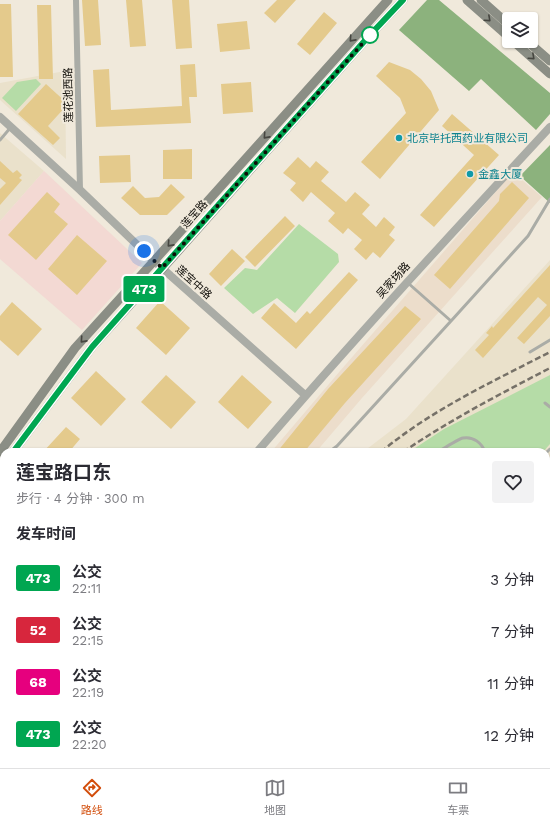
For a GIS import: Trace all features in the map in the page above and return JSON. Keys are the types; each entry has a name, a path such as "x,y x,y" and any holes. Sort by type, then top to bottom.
{"main road":[{"name":"莲宝路","path":"3,448 75,348 388,0"},
{"name":"莲宝路","path":"16,448 92,347 369,36 403,0"},
{"path":"467,0 502,31"},
{"path":"481,0 502,19"},
{"path":"521,48 550,74"},
{"path":"535,48 550,61"}],"street":[{"name":"莲花池西路","path":"76,0 80,190"},
{"name":"莲宝中路","path":"0,117 80,190 154,261 305,395"},
{"name":"吴家场路","path":"260,448 305,395 407,281 550,126"}],"lane":[{"path":"0,140 11,127"},
{"path":"334,448 528,236 550,199"},
{"path":"407,281 451,321"},
{"path":"530,352 550,340"},
{"path":"546,403 550,407"},
{"path":"445,448 463,438 473,438 481,444 483,448"}],"shaded area":[{"path":"65,71 66,159 0,100 0,83"},
{"path":"0,133 44,171 0,221"},
{"path":"44,171 142,263 82,330 0,259 0,221"},
{"path":"513,172 542,197 362,398 319,448 274,448"},
{"path":"550,260 550,448 368,448 406,419"}],"green space":[{"path":"427,0 439,0 550,93 550,114 536,130 481,79 469,91 399,30"},
{"path":"36,79 41,84 16,111 2,98 17,82"},
{"path":"550,145 550,203 520,176"},
{"path":"299,224 338,254 339,262 295,313 277,298 253,314 224,288 245,268 257,270"},
{"path":"550,375 550,444 546,448 415,448 444,429"}],"building":[{"path":"82,0 98,0 101,45 85,46"},
{"path":"126,0 142,0 146,46 130,47"},
{"path":"172,0 189,0 192,48 176,49"},
{"path":"277,0 296,0 275,23 264,13"},
{"path":"0,4 11,4 13,77 0,77"},
{"path":"37,5 51,5 53,79 39,79"},
{"path":"324,12 337,23 310,55 297,44"},
{"path":"247,21 250,49 220,52 217,24"},
{"name":"北京毕托西药业有限公司","path":"389,62 410,70 421,79 431,91 439,110 380,179 361,162 406,113 400,98 376,76"},
{"path":"195,64 197,97 189,97 191,123 96,127 93,70 109,69 111,110 182,106 180,65"},
{"path":"251,82 253,112 223,114 221,84"},
{"path":"46,84 68,104 48,126 60,138 53,145 18,114"},
{"name":"金鑫大厦","path":"452,114 499,155 434,227 420,215 474,155 442,126"},
{"path":"192,149 192,179 163,179 163,150"},
{"path":"130,155 131,182 100,183 99,156"},
{"path":"298,157 310,168 316,161 329,172 321,181 346,202 355,192 370,205 362,214 376,227 384,217 395,227 389,235 395,240 380,258 373,252 366,260 354,249 362,240 348,228 343,234 328,221 335,213 311,192 303,202 290,190 296,183 283,173"},
{"path":"0,161 13,173 17,170 22,175 19,178 22,180 0,205 0,189 6,183 0,178"},
{"path":"512,182 529,198 450,289 434,275 499,201 500,194"},
{"path":"171,184 185,197 167,215 140,215 121,198 133,186 145,198 159,197"},
{"path":"47,192 60,204 54,212 68,224 36,260 8,235"},
{"path":"285,216 295,226 255,267 245,257"},
{"path":"77,235 107,261 77,295 48,269"},
{"path":"232,249 245,261 221,286 209,274"},
{"path":"550,265 550,316 524,344 517,338 547,305 538,297 483,358 475,350 489,335 486,333 492,326 493,328"},
{"path":"349,272 358,280 296,349 261,318 274,303 296,323 307,311 310,314"},
{"path":"160,301 190,328 166,355 136,328"},
{"path":"12,302 42,329 18,356 0,340 0,316"},
{"path":"405,306 421,319 345,403 307,448 280,448 328,389"},
{"path":"96,371 126,399 101,426 71,398"},
{"path":"166,375 196,402 171,429 141,402"},
{"path":"242,375 272,402 248,429 218,402"},
{"path":"66,427 80,439 72,448 47,448"}],"railway":[{"path":"386,448 420,423 441,410 550,352"},
{"path":"409,448 457,418 550,368"}],"bus line":[{"name":"473","path":"16,448 92,347 369,36 403,0"}],"place":[{"name":"北京毕托西药业有限公司","path":"399,138"},
{"name":"金鑫大厦","path":"470,174"}],"route":[{"path":"144,251 162,268 370,35"}]}
